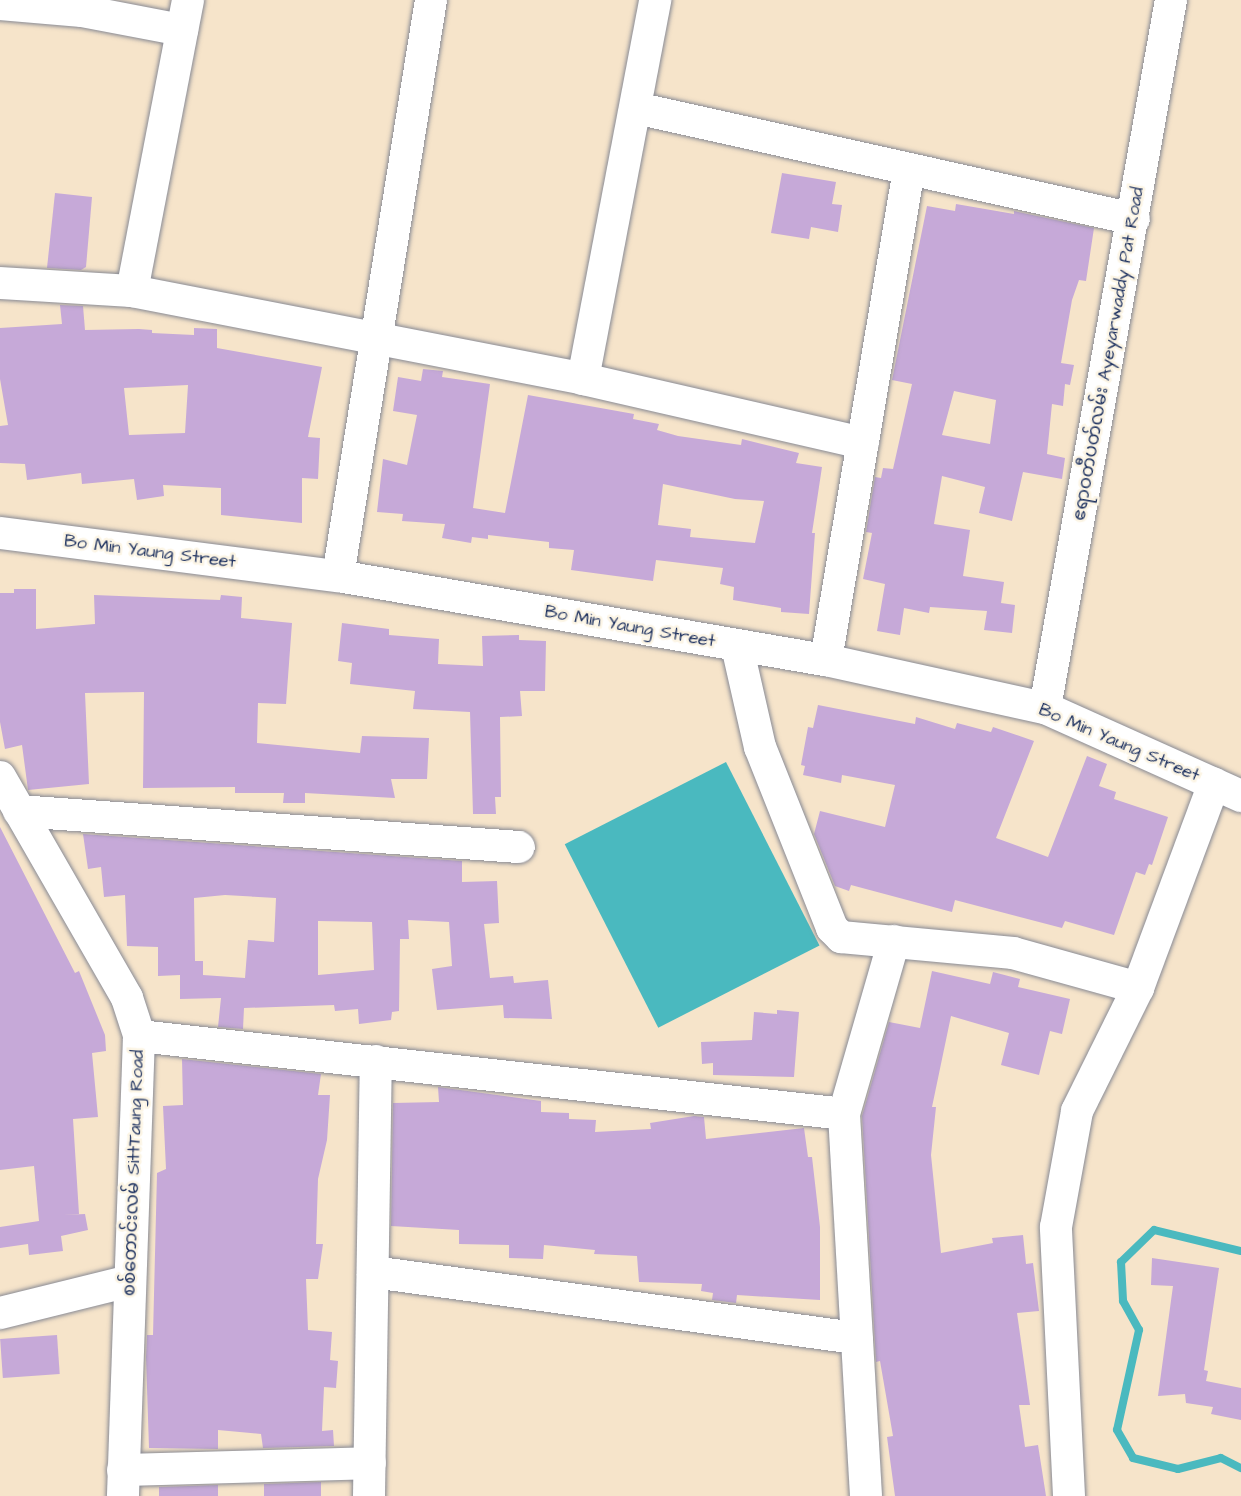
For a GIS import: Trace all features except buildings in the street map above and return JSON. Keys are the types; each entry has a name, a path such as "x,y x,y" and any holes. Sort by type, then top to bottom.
{"street":[{"path":"338,576 431,0"},
{"path":"583,379 655,0"},
{"name":"ဧရာဝတီပတ်လမ်း Ayeyarwaddy Pat Road","path":"1045,708 1134,219 1171,0"},
{"path":"0,4 82,11 185,15 132,291"},
{"path":"636,108 1134,219"},
{"path":"826,660 909,169"},
{"path":"0,283 132,291 377,342 583,379 863,443"},
{"name":"Bo Min Yaung Street","path":"0,532 338,576 826,660 1045,708 1228,790"},
{"path":"737,646 760,747 832,928 851,940 894,941 1013,952 1138,988"},
{"name":"စစ်တောင်းလမ် SittTaung Road","path":"0,777 126,998 139,1036 123,1483"},
{"path":"1069,1496 1056,1227 1077,1111 1138,988 1228,790"},
{"path":"19,811 519,847"},
{"path":"866,1496 844,1114 894,941"},
{"path":"139,1036 844,1114"},
{"path":"369,1496 376,1061"},
{"path":"373,1272 857,1338"},
{"path":"0,1313 129,1281"},
{"path":"123,1483 370,1463"}],"water":[{"path":"726,762 820,946 658,1028 565,844"}],"waterway":[{"path":"1241,1251 1154,1230 1121,1262 1123,1301 1139,1330 1117,1430 1133,1458 1178,1469 1221,1458 1241,1468"}]}
